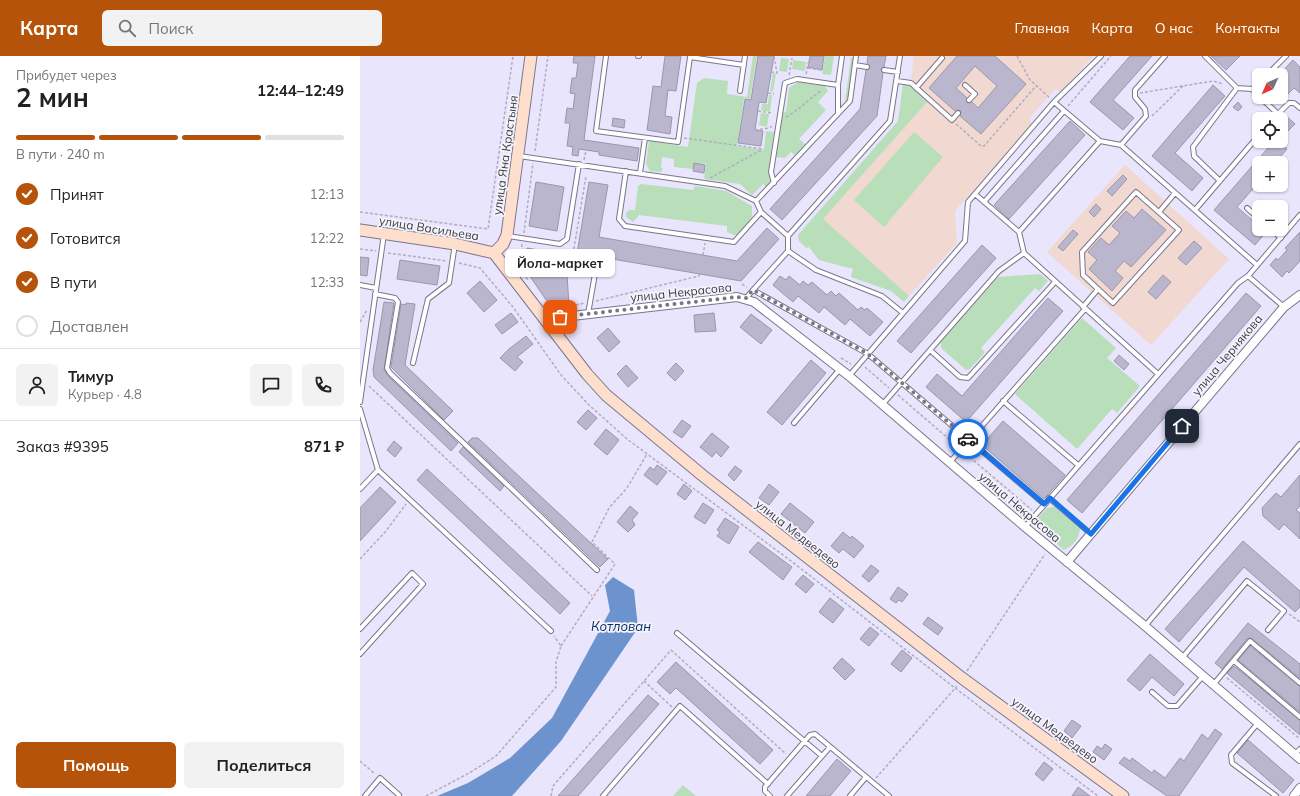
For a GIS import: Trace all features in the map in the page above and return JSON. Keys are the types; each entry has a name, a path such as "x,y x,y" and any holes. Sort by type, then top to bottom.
{"street":[{"name":"улица Яна Крастыня","path":"494,253 503,244 507,236 519,156 531,56"},
{"name":"улица Васильева","path":"360,230 455,244 494,253"},
{"name":"улица Медведево","path":"494,253 587,374 606,395 702,475 962,678 1122,796"},
{"name":"улица Чернякова","path":"1067,562 1284,307 1300,295"},
{"name":"улица Некрасова","path":"546,319 737,297 746,298 754,302 849,376 1025,527 1145,626 1258,723 1298,754"},
{"path":"1294,796 1300,788"}],"lane":[{"path":"606,56 596,131 678,142 690,57 744,65"},
{"path":"740,91 745,56"},
{"path":"838,114 838,84 842,56"},
{"path":"756,201 850,102 856,56"},
{"path":"746,298 788,251 788,236 887,126 892,116 900,56"},
{"path":"849,376 965,240 968,202 1054,102 1101,56"},
{"path":"1121,146 1144,119 1146,112 1135,94 1137,88 1165,56"},
{"path":"1205,56 1237,88 1252,90"},
{"path":"1274,68 1286,56"},
{"path":"916,88 942,58"},
{"path":"855,65 867,67"},
{"path":"884,70 898,72"},
{"path":"774,183 771,172 785,84 797,79 838,84"},
{"path":"897,81 911,83 952,120 958,113"},
{"path":"965,85 975,94 969,100"},
{"path":"1220,181 1194,156 1193,147 1237,88"},
{"path":"1054,102 1100,140 1121,146 1257,265"},
{"path":"1278,112 1289,103 1294,103 1300,108"},
{"path":"1268,104 1276,112"},
{"path":"984,202 1064,111"},
{"path":"640,173 645,138"},
{"path":"1019,232 1100,140"},
{"path":"1195,210 1252,143"},
{"path":"519,156 725,186 756,201 761,212 788,236"},
{"path":"507,236 560,244 567,239 581,165"},
{"path":"626,171 619,219 625,226 734,242 761,212"},
{"path":"1136,192 1158,212 1179,230 1114,303 1083,275 1082,252 1136,192"},
{"path":"1158,212 1175,193"},
{"path":"975,194 1019,232 1024,253 1158,374"},
{"path":"1247,208 1252,213"},
{"path":"1025,527 1238,283 1248,276 1300,215"},
{"path":"360,402 384,234"},
{"path":"412,363 428,299 449,283 455,244"},
{"path":"788,251 816,270 882,296 903,314"},
{"path":"882,405 999,271 1024,253"},
{"path":"588,314 596,268"},
{"path":"1248,276 1284,307"},
{"path":"930,350 960,377 968,378 1055,282"},
{"path":"360,285 376,288"},
{"path":"949,462 1084,308 1098,289"},
{"path":"753,290 868,354 1044,504"},
{"path":"375,294 395,298 398,302 387,368 390,373 597,570"},
{"path":"794,423 840,369"},
{"path":"1003,401 1078,465"},
{"path":"360,409 378,470 550,630"},
{"path":"1145,626 1300,444"},
{"path":"360,489 378,470"},
{"path":"1050,498 1091,534"},
{"path":"360,629 412,573 423,584 360,654"},
{"path":"1182,658 1247,581 1284,611 1268,630"},
{"path":"677,634 822,756"},
{"path":"1213,685 1250,641 1300,683"},
{"path":"1234,661 1300,717"},
{"path":"1152,692 1168,706 1177,706 1203,676"},
{"path":"603,796 680,706 768,784"},
{"path":"1258,723 1231,755 1230,759 1232,763 1276,796"},
{"path":"770,796 765,791 768,784 810,735 815,734 889,796"},
{"path":"787,796 830,747"},
{"path":"850,796 866,777"},
{"path":"365,796 380,778 399,795"}],"path":[{"path":"360,212 488,229 513,56"},
{"path":"523,238 548,56"},
{"path":"771,72 777,73 774,56"},
{"path":"1017,56 1036,86 1054,102"},
{"path":"1064,111 1111,56"},
{"path":"789,75 792,58"},
{"path":"805,77 809,60"},
{"path":"808,68 822,70"},
{"path":"814,73 815,69"},
{"path":"1135,94 1213,81 1237,88"},
{"path":"952,120 981,146 984,146 1036,86"},
{"path":"1138,126 1148,120 1183,86"},
{"path":"779,121 803,106 809,99 826,87"},
{"path":"768,93 774,94"},
{"path":"758,111 772,113"},
{"path":"755,130 770,128"},
{"path":"679,138 696,138 763,149 702,182"},
{"path":"581,165 586,150"},
{"path":"573,254 586,176"},
{"path":"703,255 706,238"},
{"path":"522,245 520,268 528,280"},
{"path":"360,249 452,262 480,268"},
{"path":"556,309 699,276 699,274"},
{"path":"363,381 592,596"},
{"path":"426,796 471,772 496,756 556,687 556,662 561,646 614,564 592,542 609,508 627,488 647,454"},
{"path":"360,560 386,531 410,499"},
{"path":"1284,611 1300,622"},
{"path":"550,630 561,646"},
{"path":"1223,674 1300,739"},
{"path":"644,681 676,711"},
{"path":"360,760 380,778"}],"shaded area":[{"path":"914,56 1093,56 1061,92 1055,89 1029,119 1032,124 955,211 957,243 909,296 822,219 905,127"},
{"path":"1125,165 1229,259 1151,345 1047,252"}],"green space":[{"path":"753,56 757,56 750,99 744,98 737,146 764,150 766,131 774,132 768,172 771,182 766,187 763,184 752,195 740,184 704,179 706,164 694,163 693,169 674,167 674,159 662,157 661,168 663,168 661,172 650,171 646,164 649,141 688,147 697,83 704,78 728,81 727,94 747,97"},
{"path":"825,56 834,56 831,75 822,74"},
{"path":"781,58 789,59 787,72 779,71"},
{"path":"851,58 854,58 848,101 845,101"},
{"path":"793,60 806,62 805,71 792,69"},
{"path":"773,73 776,74 773,92 770,91"},
{"path":"798,82 825,86 828,91 818,102 826,110 799,139 805,144 795,155 791,152 785,158 776,157 783,113 786,112 789,88"},
{"path":"903,84 910,84 928,101 823,219 909,296 904,302 891,291 851,277 853,269 819,260 809,247 806,248 799,241 798,235 898,121"},
{"path":"769,95 772,95 770,112 761,110 762,104 768,104"},
{"path":"761,113 769,114 767,127 759,125"},
{"path":"914,132 943,157 884,227 854,200"},
{"path":"641,184 693,190 695,186 726,191 752,206 752,217 738,235 727,232 727,226 639,215 633,222 626,217 626,213 629,210 635,210 638,186"},
{"path":"1040,274 1048,281 1039,291 1035,288 981,348 985,352 970,369 966,370 941,348 941,342 998,277"},
{"path":"1082,318 1116,348 1107,358 1140,386 1117,413 1112,409 1077,449 1015,394"},
{"path":"1054,507 1080,529 1075,542 1064,550 1037,527 1038,518 1047,508"},
{"path":"683,785 696,796 673,796"}],"water":[{"name":"Котлован","path":"613,577 634,590 638,628 561,741 512,796 437,796 468,783 510,758 552,718 610,611 605,585"}],"building":[{"path":"574,56 595,56 584,140 639,148 637,161 599,155 599,152 579,149 578,156 572,155 573,147 567,146 570,123 565,123 567,108 573,109 575,94 570,93 572,78 576,78 578,63 573,63"},
{"path":"665,56 681,56 676,91 668,90 665,116 672,117 670,134 647,130 653,86 661,87"},
{"path":"758,56 774,56 766,103 759,102 755,130 763,131 761,146 738,143 745,99 751,100"},
{"path":"810,56 824,56 822,70 808,67"},
{"path":"868,56 886,56 884,67 881,69 883,73 877,116 782,220 770,209 860,109 866,70 870,67 867,63"},
{"path":"957,56 995,56 1026,84 981,134 960,116 961,111 955,111 929,88","holes":["975,66 997,86 978,108 972,102 967,103 967,98 956,88"]},
{"path":"1130,56 1152,56 1113,100 1134,118 1123,130 1090,102"},
{"path":"1211,56 1240,56 1226,70"},
{"path":"1293,60 1300,67 1300,93 1294,88 1288,94 1288,68 1286,68"},
{"path":"1213,85 1225,96 1175,153 1203,178 1192,191 1152,156"},
{"path":"1238,102 1242,107 1238,111 1233,107"},
{"path":"613,118 625,120 624,128 612,126"},
{"path":"1288,118 1295,124 1288,131"},
{"path":"1070,121 1085,135 1009,219 994,205"},
{"path":"1268,148 1287,149 1281,156 1261,156"},
{"path":"694,163 705,165 704,173 693,171"},
{"path":"1252,166 1252,190 1237,207 1252,220 1252,236 1263,236 1255,245 1214,210"},
{"path":"1123,175 1127,179 1112,196 1107,191"},
{"path":"536,182 564,187 557,231 529,226"},
{"path":"589,182 608,185 599,237 737,261 767,228 779,239 741,281 577,253"},
{"path":"1096,204 1101,209 1094,217 1089,212"},
{"path":"1142,209 1166,230 1131,267 1124,261 1115,271 1123,278 1112,291 1089,269 1097,260 1088,252 1101,238 1109,245 1120,233 1112,226 1126,211 1134,218"},
{"path":"1073,230 1078,234 1063,251 1058,247"},
{"path":"1300,232 1300,261 1289,273 1287,271 1282,277 1270,265 1276,258 1278,260 1287,250 1285,248"},
{"path":"1194,241 1202,248 1186,265 1178,258"},
{"path":"982,245 996,258 911,353 897,341"},
{"path":"527,248 550,252 549,260 560,274 567,274 569,306 551,307 525,269"},
{"path":"360,257 369,258 367,276 360,275"},
{"path":"400,260 440,266 437,285 397,279"},
{"path":"1163,275 1171,282 1156,299 1148,292"},
{"path":"780,276 786,280 789,276 800,285 803,281 808,285 812,282 827,295 831,291 836,296 839,293 858,310 861,307 865,310 867,308 883,322 870,336 850,319 845,325 824,307 819,313 798,296 793,302 773,285"},
{"path":"480,281 497,300 484,312 467,293"},
{"path":"1246,293 1261,306 1082,513 1067,500"},
{"path":"1048,298 1063,311 966,422 926,387 937,374 962,396"},
{"path":"384,302 394,303 384,370 388,376 458,443 451,451 374,377 373,370"},
{"path":"406,303 415,304 405,365 453,411 444,420 391,367 401,304 406,305"},
{"path":"511,313 518,322 502,334 495,325"},
{"path":"714,313 716,331 695,332 694,315"},
{"path":"751,314 772,330 761,344 740,327"},
{"path":"608,328 620,342 609,352 597,338"},
{"path":"526,336 533,344 517,357 523,362 515,371 500,358"},
{"path":"1119,355 1129,364 1124,370 1114,361"},
{"path":"811,360 826,373 782,425 767,412"},
{"path":"676,363 684,371 675,381 667,373"},
{"path":"626,365 638,378 628,387 617,374"},
{"path":"588,410 597,418 586,430 577,422"},
{"path":"682,420 691,426 682,438 673,432"},
{"path":"1003,421 1065,475 1044,499 982,445"},
{"path":"606,429 619,440 607,455 594,444"},
{"path":"712,433 729,447 721,457 716,452 712,457 700,447"},
{"path":"472,438 478,438 608,559 600,567 468,442"},
{"path":"394,441 402,448 395,457 387,450"},
{"path":"463,447 504,486 500,491 459,452"},
{"path":"657,465 667,472 657,485 644,475 650,467 654,470"},
{"path":"735,466 742,471 734,481 728,475"},
{"path":"427,469 570,603 560,614 417,480"},
{"path":"1300,475 1300,506 1296,510 1300,513 1300,539 1284,524 1279,530 1263,516 1262,508 1276,493 1281,497"},
{"path":"684,484 692,491 685,500 677,494"},
{"path":"769,484 779,492 769,505 759,498"},
{"path":"380,487 396,502 360,541 360,508"},
{"path":"703,503 714,510 705,524 694,517"},
{"path":"790,503 814,522 805,533 781,514"},
{"path":"630,506 638,513 632,520 635,525 628,532 617,522"},
{"path":"725,518 739,527 729,544 717,536 720,532 717,530"},
{"path":"843,532 850,538 852,536 864,546 854,558 843,549 839,553 831,546"},
{"path":"1243,541 1300,591 1300,607 1295,612 1244,567 1179,642 1165,629"},
{"path":"758,542 792,567 783,580 749,552"},
{"path":"871,565 879,571 869,582 862,576"},
{"path":"803,575 814,584 806,593 795,584"},
{"path":"898,587 908,594 902,602 899,600 896,603 890,599"},
{"path":"830,598 844,609 833,623 819,612"},
{"path":"928,617 943,628 938,635 923,624"},
{"path":"1248,623 1300,664 1300,678 1251,638 1247,639 1222,669 1215,663"},
{"path":"870,627 879,634 869,646 860,639"},
{"path":"1250,646 1300,686 1300,712 1238,660"},
{"path":"902,650 912,658 901,672 891,664"},
{"path":"1150,654 1184,684 1174,696 1152,677 1140,691 1127,680"},
{"path":"842,658 855,670 845,680 833,668"},
{"path":"676,662 773,750 760,764 676,688 670,694 657,682"},
{"path":"1234,666 1300,720 1300,735 1227,673"},
{"path":"648,695 659,704 578,796 558,796"},
{"path":"1072,720 1081,726 1072,738 1064,731"},
{"path":"1215,729 1222,734 1179,796 1167,796 1119,763 1124,757 1130,761 1132,758 1152,773 1154,770 1165,778 1180,758 1184,761 1202,734 1208,739"},
{"path":"1248,740 1294,780 1283,793 1237,753"},
{"path":"1105,744 1112,749 1104,760 1093,752 1097,746 1102,749"},
{"path":"837,759 851,771 830,796 806,796"},
{"path":"1044,762 1053,769 1043,781 1035,774"},
{"path":"1078,787 1090,796 1072,796"}],"way so far":[{"path":"560,317 737,297 746,298 753,290 868,354 968,439"}],"place":[{"name":"Йола-маркет","path":"560,317"}],"route":[{"path":"968,439 1044,504 1050,498 1091,534 1182,426"}]}
